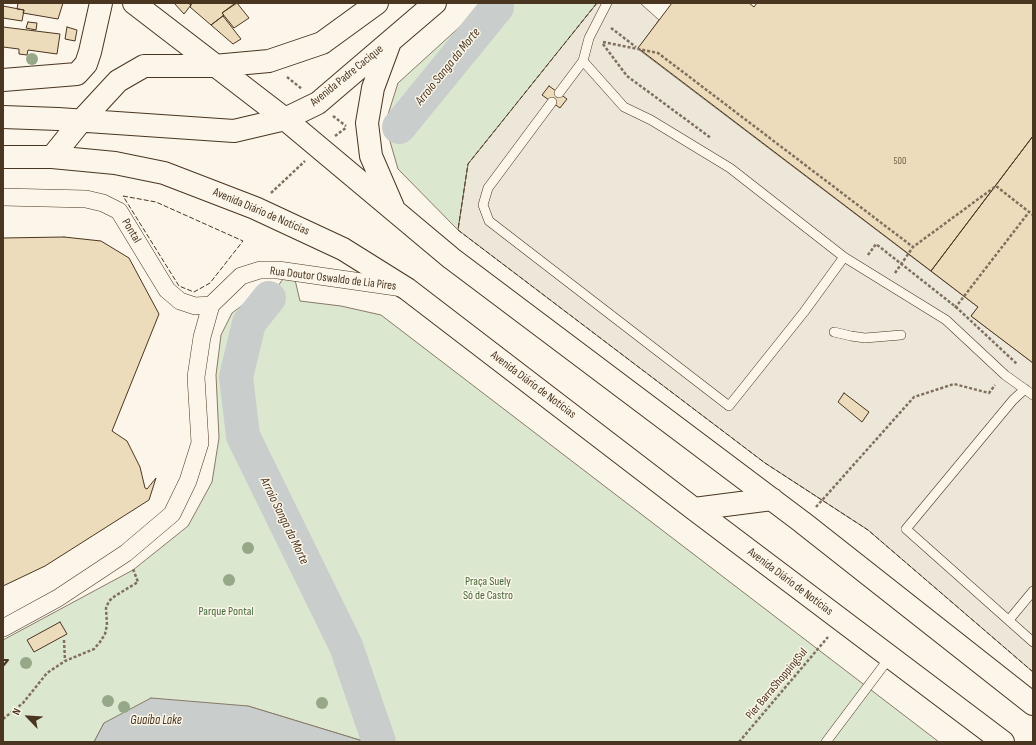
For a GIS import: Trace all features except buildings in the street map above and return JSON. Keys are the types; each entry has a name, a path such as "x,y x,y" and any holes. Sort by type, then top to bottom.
{"main road":[{"path":"3,80 77,74 86,64 101,3"},
{"path":"134,3 214,66 285,119 451,258 772,499 1033,704"},
{"path":"52,157 81,121 118,81 144,66 214,66 269,61 322,43 377,3"},
{"name":"Avenida Padre Cacique","path":"3,117 234,131 285,119 318,103 435,3"},
{"path":"391,40 373,88 367,123 371,156 395,211"},
{"name":"Avenida Diário de Notícias","path":"3,157 52,157 115,163 164,173 255,208 343,248 407,289 694,509 1003,742"},
{"path":"694,509 772,499"}],"street":[{"name":"Pontal","path":"3,197 86,199 103,203 119,211 167,290 180,301 195,306 211,305"},
{"name":"Rua Doutor Oswaldo de Lia Pires","path":"211,305 242,276 260,270 278,270 407,289"},
{"path":"3,628 58,598 126,553 172,514 188,481 200,443 196,377 202,337 211,305"}],"lane":[{"path":"559,93 583,61 589,38 607,3"},
{"path":"583,61 624,107 651,120 730,168 844,257 946,320 1005,375 1033,395"},
{"path":"552,102 488,188 483,205 489,221 729,406 804,312 844,257"},
{"path":"834,332 865,338 901,335"},
{"path":"1025,389 1014,400 906,529 1033,642"},
{"path":"1009,620 1033,591"},
{"path":"826,742 890,657"}],"path":[{"path":"608,32 613,22"},
{"path":"611,28 638,48"},
{"path":"601,42 604,37"},
{"path":"601,42 658,53 913,247"},
{"path":"601,42 627,76 717,143"},
{"path":"255,208 320,148 346,127"},
{"path":"889,284 900,263 913,247 996,186 1033,215"},
{"path":"964,297 1029,212"},
{"path":"862,250 868,255 876,244 956,307 1022,368"},
{"path":"802,522 914,397 954,384 989,393 1016,363"},
{"path":"3,718 23,703 47,673 65,661 94,649 100,642 105,634 107,625 106,608 109,601 138,582 126,553"},
{"name":"Píer BarraShoppingSul","path":"739,742 828,637"},
{"path":"64,640 65,661"}],"green space":[{"path":"486,3 597,3 468,164 458,230 398,169 385,124 398,83"},
{"name":"Praça Suely Só de Castro","path":"292,267 300,301 341,306 381,315 939,742 366,742 248,706 104,723 94,742 3,742 3,640 133,570 188,526 212,482 219,438 216,375 221,335 232,313 255,296 269,298"}],"shaded area":[{"path":"597,3 640,3 659,20 638,49 978,307 971,316 1033,363 1033,672 868,530 765,463 458,230 468,164"}],"water":[{"name":"Guaíba Lake","path":"151,698 248,706 366,742 94,742 104,723"}],"waterway":[{"name":"Arroio Sanga da Morte","path":"399,127 497,7"},
{"name":"Arroio Sanga da Morte","path":"269,298 249,323 236,377 243,436 346,646 379,742"}],"fence":[{"path":"597,3 468,164 458,230 765,463 868,530 1033,672"},
{"path":"123,196 156,202 243,241 210,283 194,292 179,286 123,196"}],"wall":[{"path":"3,660 8,660 3,666"}],"park label":[{"name":"Parque Pontal","path":"226,612"}]}
